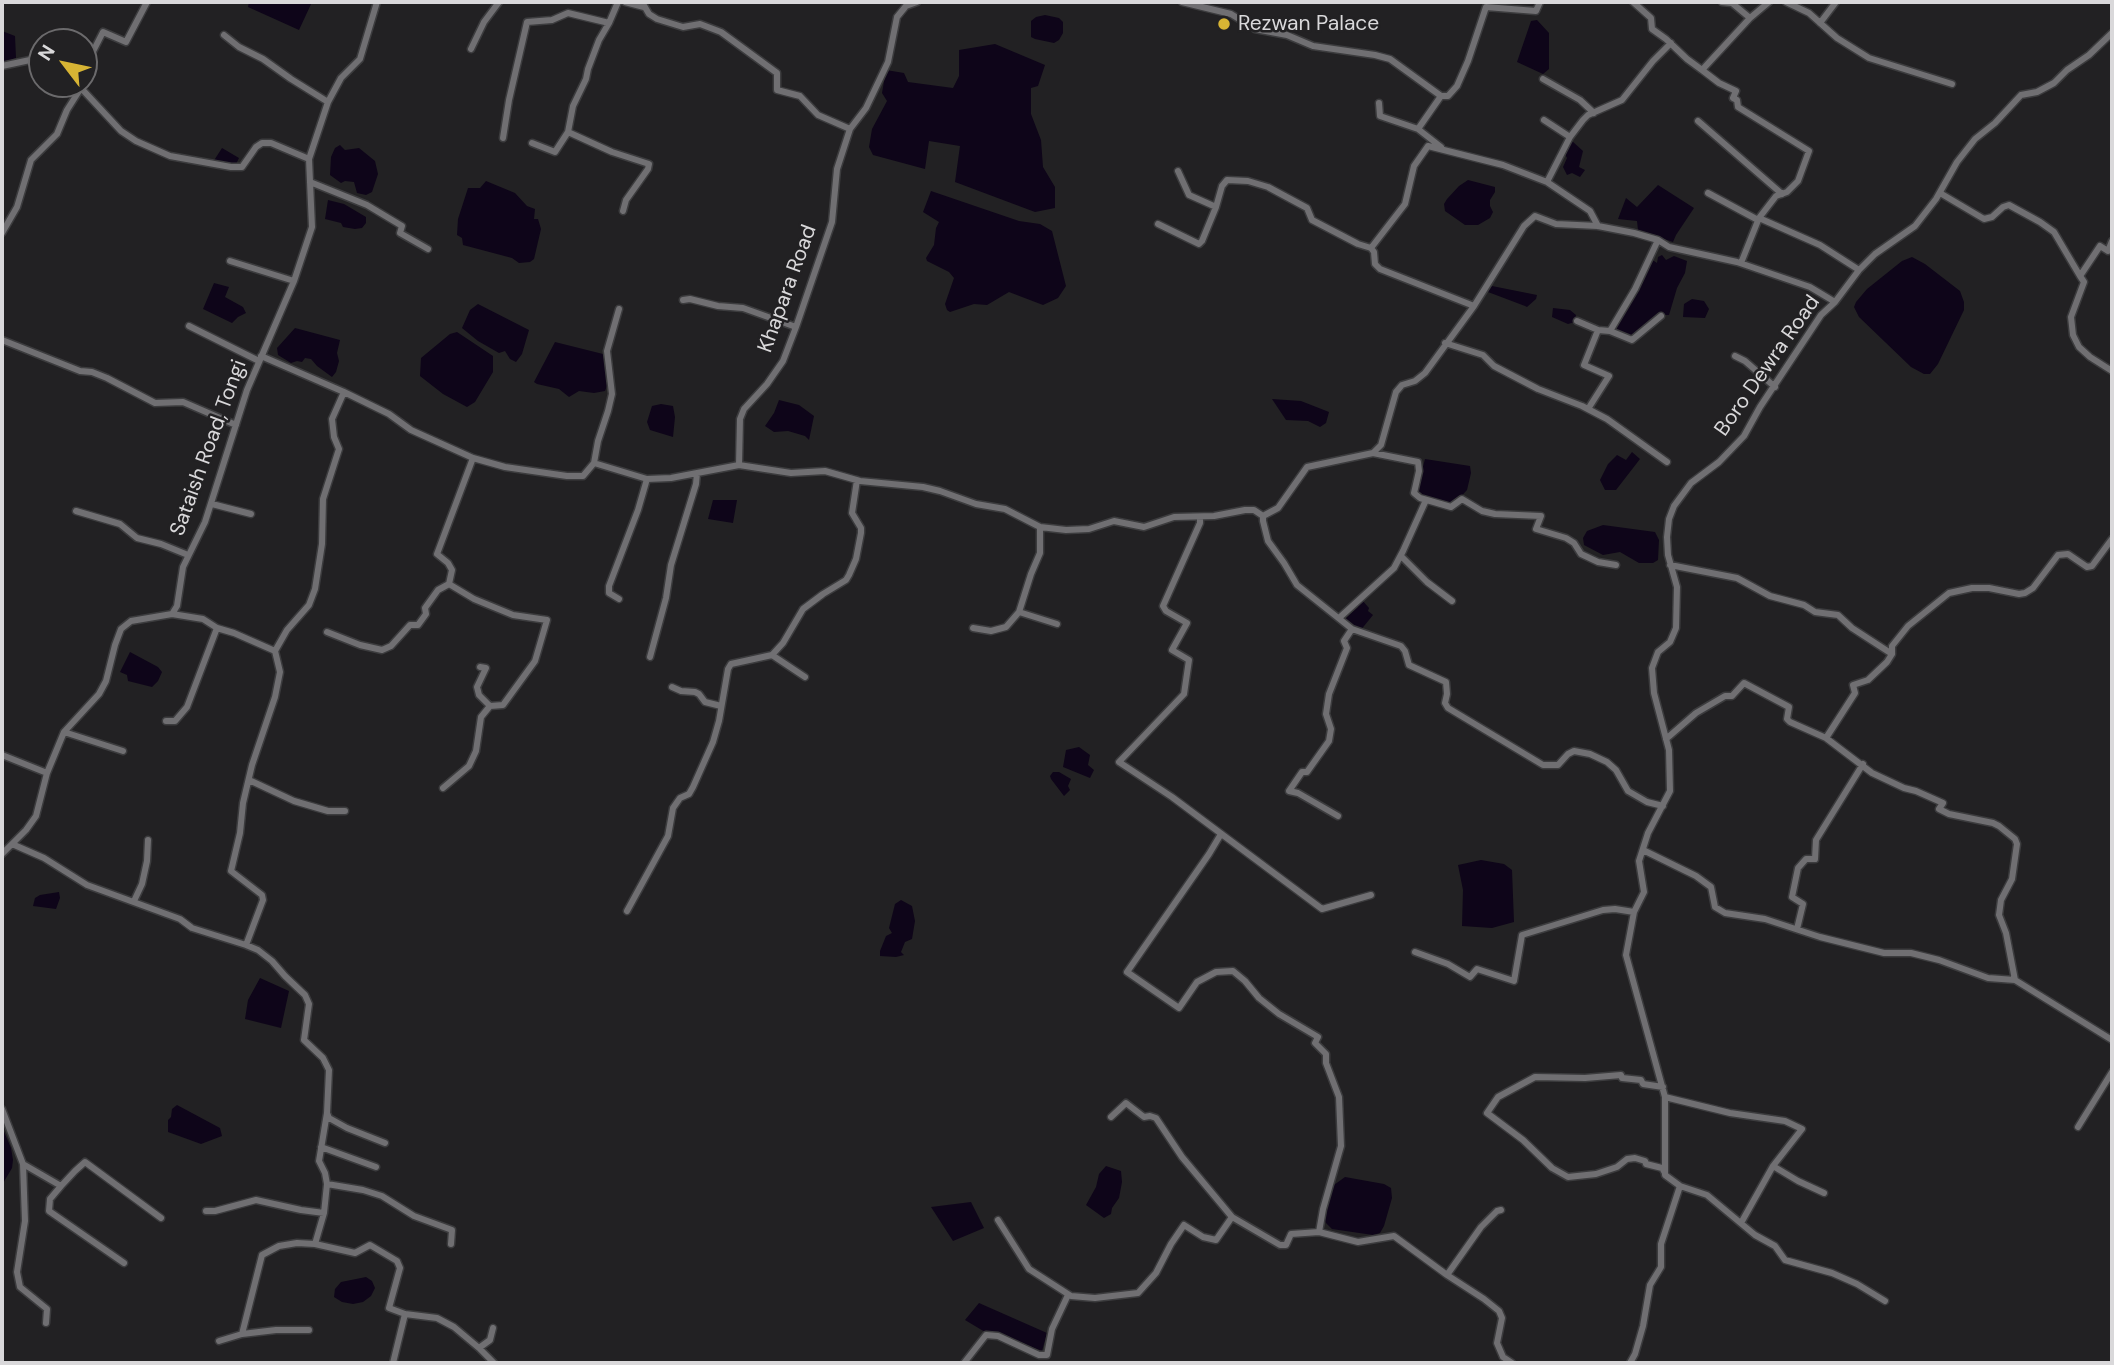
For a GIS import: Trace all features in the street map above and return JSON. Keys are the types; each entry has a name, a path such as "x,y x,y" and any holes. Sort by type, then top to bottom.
{"street":[{"path":"98,42 103,32 126,42 148,2"},
{"name":"Sataish Road, Tongi","path":"172,614 177,606 188,555 212,504 260,358 294,281 312,227 309,159 328,102 341,78 360,59 377,2"},
{"path":"471,49 484,22 499,2"},
{"path":"532,143 555,152 568,132 573,106 586,79 598,40 618,2"},
{"path":"625,2 643,4 649,14 657,19 683,27 700,24 721,32 778,73 777,90 800,96 818,115 850,130"},
{"path":"898,2 906,6 917,2"},
{"path":"1182,2 1231,15 1255,29 1287,35 1313,46 1390,59 1441,96 1448,96 1457,86 1486,7 1536,11 1540,2"},
{"path":"1633,2 1651,18 1652,29 1718,83 1736,91 1733,98 1737,100 1738,107 1809,151 1798,181 1776,196 1758,219 1741,263"},
{"path":"1722,2 1732,3 1750,18"},
{"path":"1702,70 1750,18 1769,2"},
{"path":"1786,2 1809,13 1837,38 1869,58 1952,83"},
{"path":"1820,23 1836,2"},
{"name":"Khapara Road","path":"739,465 740,419 744,410 783,361 832,222 837,169 850,130 866,108 888,62 897,17 906,6"},
{"path":"503,138 527,22 552,20 568,13 609,23"},
{"path":"224,35 328,102"},
{"name":"Boro Dewra Road","path":"1665,1175 1665,1097 1626,955 1634,912 1644,892 1639,861 1648,833 1671,791 1669,750 1654,693 1652,668 1658,652 1670,642 1676,628 1677,587 1670,565 1667,537 1674,506 1691,484 1720,462 1744,436 1821,315 1875,254 1914,226 1940,193 1957,162 1975,139 1996,123 2021,95 2037,92 2054,83 2111,36"},
{"path":"1547,182 1570,138 1583,120 1622,100 1671,43"},
{"path":"2,66 28,60"},
{"path":"1544,79 1580,100 1594,113"},
{"path":"1418,129 1441,96"},
{"path":"2,233 17,207 31,160 57,134 71,98"},
{"path":"89,98 121,131 170,156 207,164 242,167 256,147 271,144 309,159"},
{"path":"1379,103 1380,116 1418,129 1446,150"},
{"path":"1544,120 1570,138"},
{"path":"1699,121 1782,194"},
{"path":"568,132 612,152 649,164 626,201 623,211"},
{"path":"1371,248 1405,204 1414,166 1428,146 1503,165 1547,182 1590,211 1598,226"},
{"path":"1178,171 1189,195 1216,208"},
{"path":"1158,224 1199,244 1216,208 1222,186 1227,180 1248,181 1268,187 1307,208 1312,219 1358,244 1371,248 1375,264 1380,269 1474,306"},
{"path":"310,182 367,205 402,226 400,233 428,249"},
{"path":"1708,193 1758,219 1820,245 1859,270"},
{"path":"1940,193 1984,219 1992,218 2009,205 2054,232 2084,282 2071,317 2073,335 2079,347 2112,371"},
{"path":"1373,453 1381,445 1396,392 1402,385 1415,381 1425,373 1474,306 1524,226 1535,216 1556,224 1598,226 1658,240 1669,247 1741,263 1810,288 1835,302"},
{"path":"1610,331 1635,289 1658,240"},
{"path":"2080,276 2100,246 2108,251 2112,241"},
{"path":"230,261 294,281"},
{"path":"683,300 744,308 796,327"},
{"path":"189,326 344,392 389,414 411,430 473,458 505,467 583,476 594,463 612,394 607,351 619,309"},
{"path":"1577,321 1632,340 1661,316"},
{"path":"1588,409 1609,376 1584,365 1598,330"},
{"path":"2,340 80,371 107,378 155,403 183,402 236,425"},
{"path":"1445,343 1483,355 1494,366 1538,389 1608,419 1667,462"},
{"path":"1735,355 1775,387"},
{"path":"246,945 263,900 262,895 231,871 240,833 243,803 252,765 275,697 279,673 275,651 287,630 309,605 315,589 322,544 323,499 339,449 334,437 332,419 344,392"},
{"path":"1264,516 1278,508 1307,467 1373,453 1418,462 1419,471 1414,493 1420,498 1451,507 1462,499 1482,511 1495,514 1541,516 1536,529 1566,538 1574,543 1581,554 1598,562 1616,565"},
{"path":"327,632 382,650 391,646 410,625 418,625 426,614 425,608 438,590 449,584 452,570 438,554 473,458"},
{"path":"594,463 647,479 671,478 739,465 791,472 825,471 857,480 940,491 1005,509 1040,527 1066,530 1089,529 1114,521 1144,527 1174,517 1200,517 1254,510 1264,516"},
{"path":"650,657 666,598 671,565 697,473"},
{"path":"619,599 610,593 610,586 647,479"},
{"path":"627,911 668,836 673,808 680,798 689,794 713,742 731,664 772,655 783,643 803,609 849,576 856,559 861,533 852,513 857,480"},
{"path":"1339,618 1394,568 1426,500"},
{"path":"212,504 251,514"},
{"path":"76,511 120,524 137,538 188,555"},
{"path":"1264,516 1268,541 1297,585 1352,629 1401,646 1409,665 1446,682 1448,708 1543,765 1554,766 1574,751 1590,754 1616,770 1628,791 1647,802 1663,806"},
{"path":"1200,517 1200,523 1163,607 1187,623 1172,650 1189,660 1184,694 1119,762 1172,797 1322,909 1371,895"},
{"path":"973,628 991,631 1006,627 1019,612 1040,553 1040,527"},
{"path":"1826,738 1855,692 1853,685 1868,680 1887,662 1892,654 1892,646 1908,626 1949,593 1972,587 2025,593 2033,588 2058,555 2068,554 2087,567 2092,566 2112,539"},
{"path":"1401,556 1427,582 1452,601"},
{"path":"1670,565 1737,578 1770,596 1804,605 1815,612 1838,615 1852,628 1892,654"},
{"path":"443,788 469,766 476,751 481,717 490,706 503,705 535,661 547,620 513,615 474,599 449,584"},
{"path":"1019,612 1057,624"},
{"path":"2,854 36,816 47,774 64,732 99,694 106,681 121,629 131,621 172,614 203,619 217,628 275,651"},
{"path":"166,721 175,721 187,707 217,628"},
{"path":"1338,816 1298,793 1289,791 1302,772 1307,772 1329,741 1331,729 1326,714 1329,694 1348,648 1344,641 1352,629"},
{"path":"772,655 805,677"},
{"path":"480,667 485,668 477,687 479,695 490,706"},
{"path":"1666,739 1696,713 1725,696 1732,696 1744,683 1788,707 1787,719 1790,722 1826,738 1872,773 1943,803 1939,809 1948,814 1999,826 2015,839 2017,844 2012,879 2001,900 1999,915 2006,933 2015,980"},
{"path":"672,687 695,692 705,702 721,706"},
{"path":"64,732 123,751"},
{"path":"2,755 47,774"},
{"path":"1797,929 1803,904 1792,897 1798,868 1806,859 1815,859 1816,840 1863,764"},
{"path":"249,780 304,804 328,811 345,811"},
{"path":"1221,834 1127,972 1179,1008 1197,982 1216,971 1233,971 1279,1014 1318,1037 1315,1043 1326,1054 1326,1063 1339,1097 1341,1146 1323,1209 1320,1232"},
{"path":"134,901 142,884 148,840"},
{"path":"12,844 65,869 87,885 180,919 192,928 258,950 305,995 309,1004 304,1040 323,1058 329,1070 327,1113 318,1161 325,1173 327,1184 324,1213 315,1244"},
{"path":"1643,850 1704,881 1711,887 1715,907 1725,913 1765,919 1820,937 1884,953 1911,953 1988,978 2015,980 2112,1040"},
{"path":"1415,952 1448,964 1470,977 1477,969 1514,981 1522,935 1603,910 1634,912"},
{"path":"2078,1126 2112,1072"},
{"path":"1663,1087 1643,1084 1641,1080 1622,1078 1621,1075 1535,1077 1498,1097 1487,1113 1523,1140 1552,1168 1568,1177 1596,1174 1635,1158 1662,1168 1665,1175 1680,1186 1707,1195 1755,1235 1775,1246 1785,1260 1832,1273 1885,1301"},
{"path":"1665,1097 1730,1113 1785,1121 1802,1129 1773,1166 1741,1223"},
{"path":"1111,1117 1126,1103 1144,1117 1156,1118 1182,1157 1232,1217 1280,1245 1286,1245 1291,1234 1320,1232 1358,1242 1394,1236 1499,1311 1502,1318 1497,1343 1503,1357 1512,1363"},
{"path":"2,1109 23,1164 25,1221 17,1272 19,1287 47,1309 47,1323"},
{"path":"327,1113 328,1118 347,1128 385,1143"},
{"path":"321,1147 376,1167"},
{"path":"124,1263 49,1211 50,1199 85,1163 161,1218"},
{"path":"23,1164 61,1186"},
{"path":"1773,1166 1824,1193"},
{"path":"327,1184 382,1196 414,1216 452,1230 451,1244"},
{"path":"1630,1363 1643,1326 1650,1285 1661,1267 1661,1244 1680,1186"},
{"path":"206,1211 256,1200 324,1213"},
{"path":"1447,1275 1481,1227 1501,1210"},
{"path":"998,1220 1029,1269 1068,1295 1095,1298 1138,1293 1156,1273 1184,1225 1203,1237 1216,1240 1232,1217"},
{"path":"242,1334 262,1255 279,1246 297,1243 355,1253 370,1245 397,1262 400,1268 389,1308 405,1314 437,1318 454,1326 494,1363"},
{"path":"964,1363 986,1335 998,1336 1039,1355 1047,1355 1052,1329 1068,1295"},
{"path":"393,1363 405,1314"},
{"path":"479,1348 490,1340 493,1328"},
{"path":"219,1341 242,1334 276,1329 310,1330"},
{"path":"1635,1354 1639,1363"}],"shaded area":[{"path":"249,2 312,2 299,30 248,7"},
{"path":"1045,15 1059,18 1063,22 1063,33 1054,43 1031,37 1031,21"},
{"path":"1537,20 1549,33 1549,69 1543,74 1517,62 1531,21"},
{"path":"2,31 15,36 16,58 4,62 2,62"},
{"path":"995,44 1045,65 1038,86 1031,88 1031,114 1041,140 1043,167 1055,187 1055,208 1035,212 955,182 960,146 929,141 925,169 873,155 869,147 872,129 887,101 882,93 886,70 904,73 908,82 953,88 959,76 959,50"},
{"path":"1572,141 1583,151 1579,167 1585,170 1580,177 1572,173 1567,175 1563,167 1567,158 1564,152 1566,146"},
{"path":"340,145 345,150 359,148 375,161 378,174 372,192 366,195 357,193 354,182 341,183 330,175 331,157 335,148"},
{"path":"222,148 239,158 236,164 213,162"},
{"path":"1468,180 1495,187 1490,200 1493,212 1490,218 1478,225 1465,225 1445,211 1444,204 1447,199"},
{"path":"486,181 515,193 527,206 535,209 534,219 538,219 541,229 534,259 530,262 519,263 512,258 463,245 462,238 457,235 458,219 468,188 480,188"},
{"path":"1658,185 1694,208 1673,242 1638,230 1637,221 1618,219 1626,198 1637,207"},
{"path":"931,191 1019,221 1040,224 1052,231 1066,286 1058,298 1043,305 1009,292 987,305 974,304 950,312 947,310 945,304 954,278 926,258 934,245 939,222 923,212"},
{"path":"328,200 344,204 366,217 366,223 362,228 355,229 325,219"},
{"path":"1662,255 1666,260 1674,256 1687,261 1669,315 1661,315 1632,338 1612,331 1651,259 1657,263 1658,257"},
{"path":"1912,257 1960,291 1964,302 1964,310 1938,364 1930,374 1911,367 1859,317 1854,307 1867,289 1902,261"},
{"path":"214,283 229,287 225,297 243,307 246,313 232,323 203,309"},
{"path":"1492,286 1537,295 1527,307 1488,292"},
{"path":"1692,299 1704,301 1709,309 1705,318 1683,317 1684,304"},
{"path":"478,304 529,330 522,354 516,362 510,359 505,351 499,353 462,328 470,310"},
{"path":"1553,308 1570,310 1576,315 1575,322 1568,324 1552,317"},
{"path":"295,328 340,340 337,353 339,361 332,377 311,359 305,358 302,362 291,363 278,355 277,348"},
{"path":"457,332 493,356 493,372 475,402 467,407 443,394 420,376 421,358 450,334"},
{"path":"555,342 603,354 608,383 605,391 579,391 569,397 559,389 534,382"},
{"path":"1272,399 1301,401 1329,412 1326,423 1320,427 1308,421 1286,420"},
{"path":"779,400 799,405 814,416 809,440 805,436 788,431 774,432 765,426"},
{"path":"652,406 673,406 673,437 650,430 647,422"},
{"path":"1632,452 1640,459 1616,490 1605,490 1600,480 1608,464 1617,455 1626,460"},
{"path":"1425,459 1470,466 1467,490 1454,504 1418,495"},
{"path":"713,500 737,500 733,523 708,519"},
{"path":"1603,525 1655,532 1659,540 1658,560 1653,563 1639,563 1620,552 1603,555 1584,545 1583,538 1587,531"},
{"path":"1362,600 1373,615 1360,631 1345,619"},
{"path":"130,652 158,667 162,672 152,687 128,681 127,675 120,672"},
{"path":"1079,747 1090,755 1088,765 1094,770 1090,778 1063,767 1066,750"},
{"path":"1053,772 1059,772 1071,779 1068,786 1070,790 1064,796 1051,779"},
{"path":"1481,860 1504,864 1512,870 1514,922 1492,928 1462,926 1463,890 1458,865"},
{"path":"59,892 56,909 33,906 35,898 40,895"},
{"path":"901,900 912,906 915,921 912,939 905,942 901,952 904,955 880,956 886,936 892,933 889,928 895,904"},
{"path":"260,978 289,991 281,1028 245,1019 248,1000"},
{"path":"177,1105 220,1128 222,1136 201,1144 168,1132 168,1120 172,1109"},
{"path":"2,1127 13,1160 12,1168 2,1185"},
{"path":"1106,1166 1121,1171 1122,1182 1119,1198 1111,1214 1104,1218 1086,1205 1096,1187 1099,1174"},
{"path":"1345,1177 1384,1184 1391,1188 1392,1198 1380,1233 1373,1235 1332,1229 1326,1223 1324,1219 1334,1185"},
{"path":"971,1202 984,1228 953,1241 931,1207"},
{"path":"366,1277 372,1281 375,1288 371,1296 363,1302 353,1304 334,1297 335,1289 341,1282"},
{"path":"979,1303 1047,1333 1042,1351 996,1332 985,1332 965,1320"}],"place":[{"name":"Rezwan Palace","path":"1224,24"}]}
